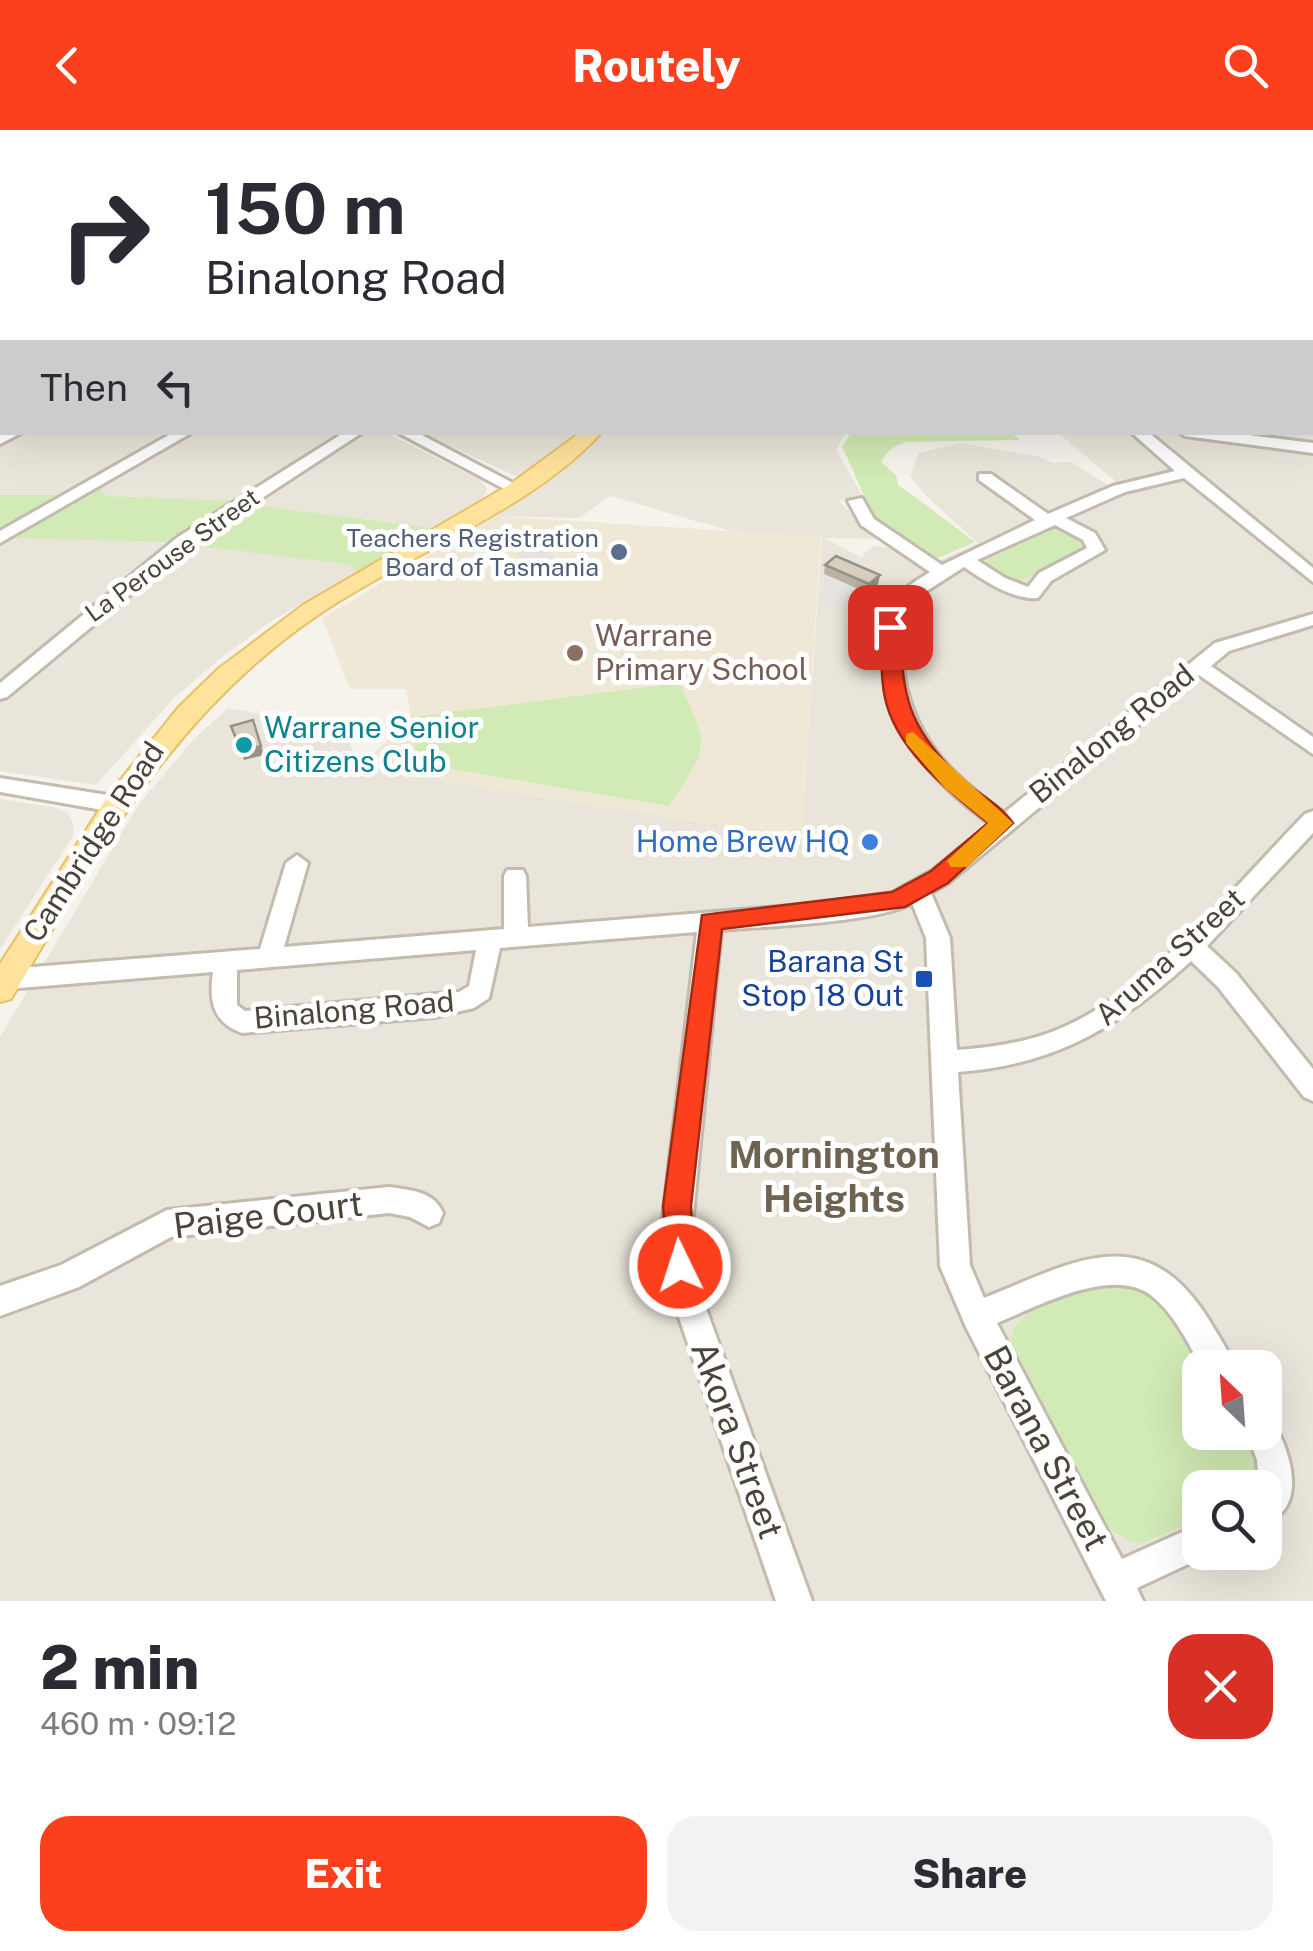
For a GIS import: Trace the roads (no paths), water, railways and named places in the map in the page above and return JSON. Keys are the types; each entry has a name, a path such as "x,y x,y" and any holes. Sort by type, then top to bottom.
{"main road":[{"name":"Cambridge Road","path":"3,984 114,804 171,726 253,651 309,612 518,490 589,435"}],"street":[{"path":"0,538 181,435"},
{"name":"La Perouse Street","path":"0,693 184,541 351,435"},
{"path":"414,435 518,490"},
{"path":"1147,435 1186,472 1313,576"},
{"path":"1250,436 1313,448"},
{"path":"1002,823 924,753 904,724 894,696 891,617 910,590 941,572 1122,488 1186,472"},
{"path":"966,561 999,582 1032,594 1045,577 1097,550 1089,537 1052,520 985,477"},
{"path":"853,505 867,522 941,572"},
{"name":"Binalong Road","path":"3,984 874,906 919,892 1197,666 1242,638 1313,619"},
{"path":"1197,666 1313,748"},
{"path":"0,785 114,804"},
{"name":"Aruma Street","path":"945,1062 1013,1058 1091,1029 1124,1006 1190,945 1313,819"},
{"name":"Binalong Road","path":"269,958 297,863"},
{"path":"516,876 516,937"},
{"name":"Barana Street","path":"919,892 938,938 951,1250 976,1316 1120,1591 1182,1553"},
{"name":"Akora Street","path":"710,921 676,1235 688,1300 794,1601"},
{"name":"Binalong Road","path":"226,962 224,1008 230,1017 242,1022 434,1007 465,1001 480,990 490,940"},
{"path":"1190,945 1227,980 1313,1089"},
{"name":"Paige Court","path":"0,1301 68,1278 145,1234 187,1219 389,1200 416,1204 429,1213"},
{"name":"Barana Street","path":"976,1316 1098,1271 1136,1269 1171,1294 1208,1350"}],"place":[{"name":"Teachers Registration Board of Tasmania","path":"619,552"},
{"name":"Warrane Primary School","path":"575,653"},
{"name":"Warrane Senior Citizens Club","path":"244,745"},
{"name":"Home Brew HQ","path":"870,842"},
{"name":"Barana St Stop 18 Out","path":"924,979"}],"district":[{"name":"Mornington Heights","path":"834,1177"}]}
